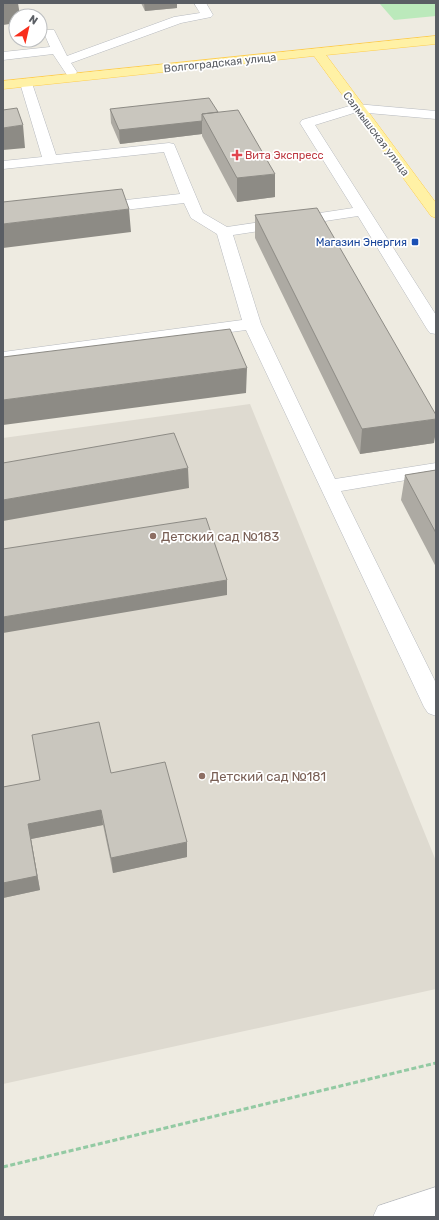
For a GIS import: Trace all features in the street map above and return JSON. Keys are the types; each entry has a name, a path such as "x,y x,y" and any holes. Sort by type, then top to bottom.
{"main road":[{"name":"Волгоградская улица","path":"3,85 436,40"},
{"name":"Салмышская улица","path":"318,53 356,108 436,213"}],"street":[{"path":"64,61 178,20 207,15 200,3"},
{"path":"50,32 57,50 75,78"},
{"path":"3,56 57,50"},
{"path":"26,83 50,160"},
{"path":"436,115 356,108 307,123 436,330"},
{"path":"3,165 168,147 196,215 224,232 362,211"},
{"path":"88,209 189,198"},
{"path":"224,232 252,324 329,487 436,706"},
{"path":"3,357 252,324"},
{"path":"329,487 436,469"},
{"path":"389,1217 436,1204"}],"path":[{"path":"3,1167 436,1063"}],"shaded area":[{"name":"Детский сад №181","path":"250,404 436,861 436,989 3,1084 3,438"}],"green space":[{"path":"436,3 436,16 394,20 380,4"}],"building":[{"path":"209,98 218,112 202,114 202,121 119,130 110,109"},
{"path":"17,108 23,125 3,128 3,110"},
{"path":"238,110 275,174 237,178 202,114"},
{"path":"122,189 129,209 3,224 3,202"},
{"path":"317,208 436,415 436,419 362,429 255,215"},
{"path":"230,329 247,368 3,400 3,357"},
{"path":"174,433 188,468 3,500 3,463"},
{"path":"436,470 436,533 405,475"},
{"path":"206,518 227,580 3,617 3,549"},
{"path":"99,722 111,773 165,762 187,842 111,858 101,810 28,824 37,876 3,883 3,787 40,780 32,735"}],"place":[{"name":"Вита Экспресс","path":"237,155"},
{"name":"Магазин Энергия","path":"415,242"},
{"name":"Детский сад №183","path":"153,536"},
{"name":"Детский сад №181","path":"202,776"}]}
